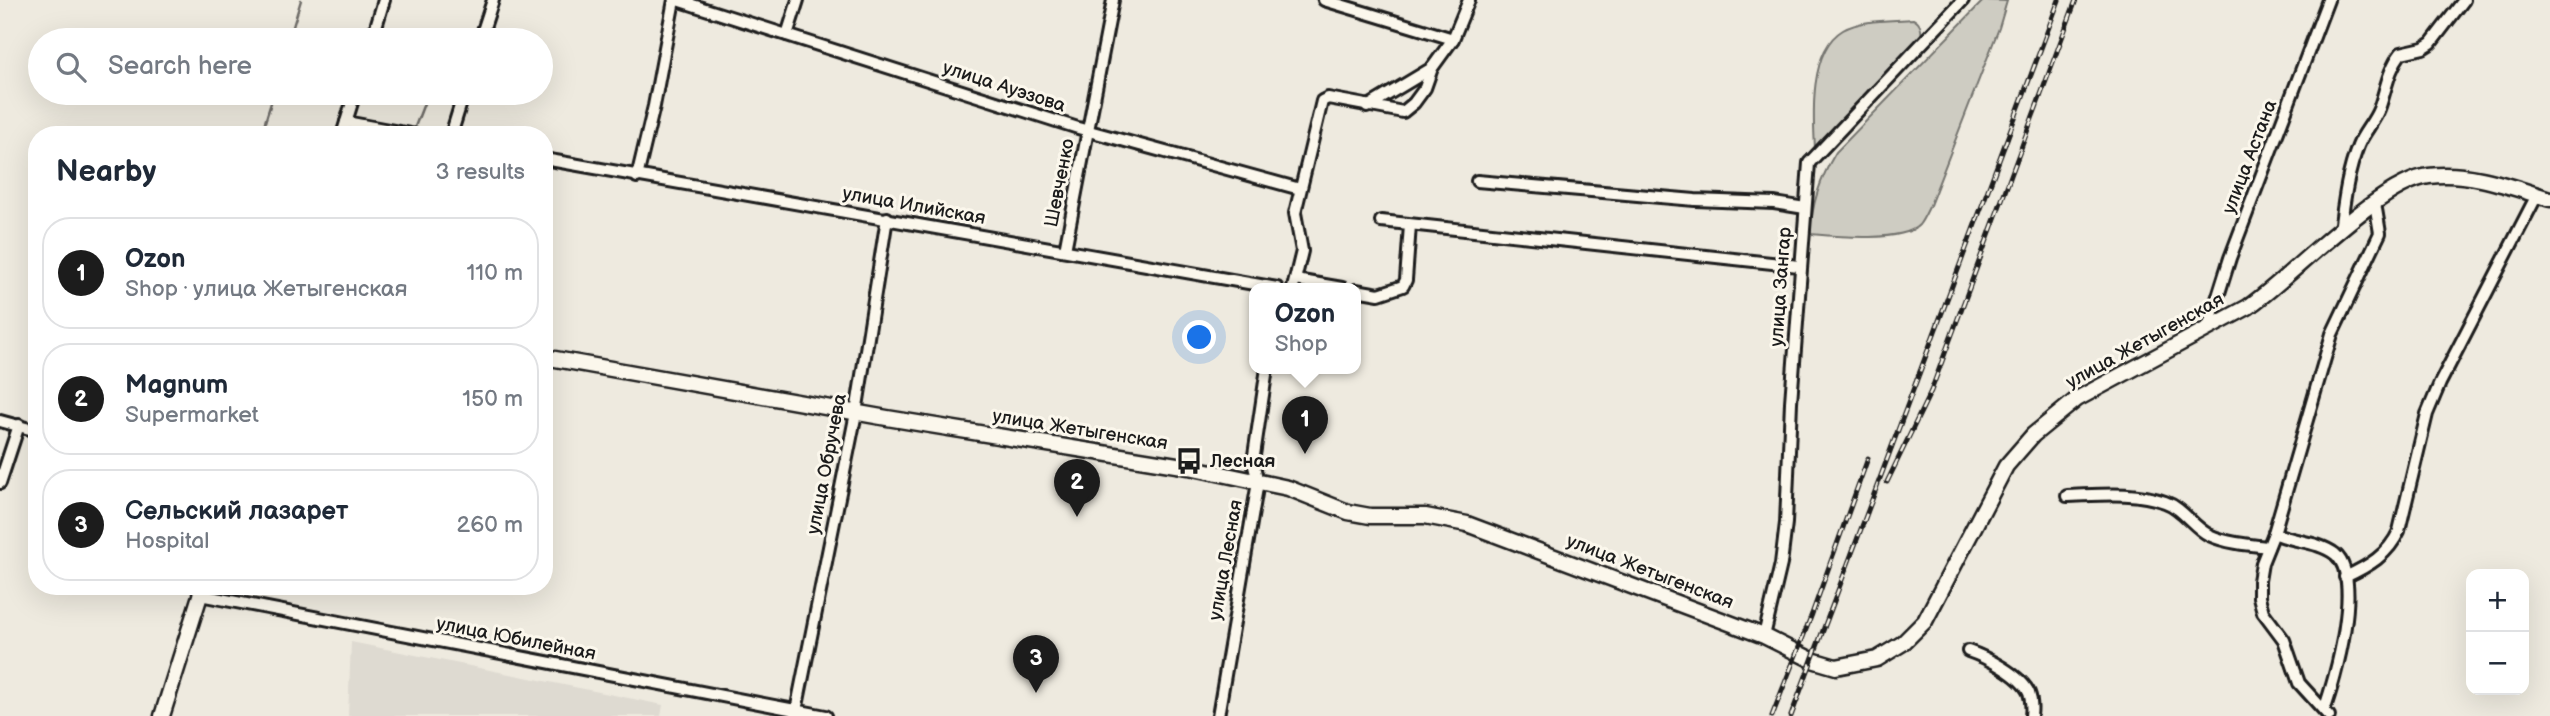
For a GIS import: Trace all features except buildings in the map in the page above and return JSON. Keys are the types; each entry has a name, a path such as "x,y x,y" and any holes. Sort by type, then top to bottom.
{"main road":[{"name":"улица Жетыгенская","path":"553,359 856,413 1189,467 1288,488 1348,512 1370,516 1425,516 1466,524 1764,636 1812,660 1836,667 1877,659 1903,643 1925,621 2006,466 2033,435 2077,399 2248,307 2270,292 2375,202 2400,186 2427,176 2455,175 2494,181 2544,197"},
{"path":"162,716 201,595"}],"street":[{"path":"376,28 384,0"},
{"path":"484,28 493,0"},
{"name":"улица Ауэзова","path":"637,177 676,0 704,4 787,35 1087,131 1300,189"},
{"path":"787,35 798,0"},
{"name":"Шевченко","path":"1065,250 1112,0"},
{"path":"1324,0 1453,39"},
{"path":"1295,283 1301,251 1295,213 1322,101 1328,98 1403,112 1421,95 1432,68 1453,39 1469,0"},
{"name":"улица Зангар","path":"1764,636 1781,564 1786,523 1790,402 1809,163 1963,0"},
{"name":"улица Астана","path":"2208,328 2230,258 2328,0"},
{"path":"2340,231 2348,177 2359,142 2378,112 2392,67 2401,54 2431,43 2464,0"},
{"path":"1367,107 1432,68"},
{"path":"345,126 351,105"},
{"path":"454,126 460,105"},
{"path":"346,122 368,126"},
{"name":"улица Илийская","path":"553,161 1065,250 1249,288"},
{"path":"1477,181 1695,200 1774,203 1805,208"},
{"path":"2345,577 2378,559 2392,546 2399,531 2427,414 2440,383 2544,197"},
{"path":"2327,713 2299,683 2284,640 2263,612 2259,581 2332,334 2380,233 2375,202"},
{"name":"улица Обручева","path":"795,714 856,413 887,218"},
{"path":"1381,221 1799,267"},
{"path":"1361,291 1378,294 1403,286 1406,280 1410,225"},
{"name":"улица Лесная","path":"1218,716 1258,482 1253,462 1266,374"},
{"path":"0,421 28,428"},
{"path":"0,483 19,425"},
{"path":"2067,496 2110,494 2152,498 2177,508 2209,535 2268,547"},
{"path":"2274,533 2286,539 2323,547 2337,555 2345,577 2347,613 2327,713"},
{"name":"улица Юбилейная","path":"221,595 795,714 826,716"},
{"path":"1968,651 1982,655 2006,670 2028,690 2032,704 2031,716"}],"shaded area":[{"path":"1984,0 2007,1 1930,205 1919,225 1910,231 1883,236 1810,234 1818,192 1836,152"},
{"path":"1913,19 1920,25 1921,40 1815,148 1815,84 1824,52 1832,39 1843,30 1859,24"},
{"path":"351,642 663,705 661,716 348,716"}],"waterway":[{"path":"293,28 301,0"},
{"path":"264,126 270,105"},
{"path":"415,126 423,105"}],"railway":[{"path":"1791,716 2059,0"},
{"path":"1887,482 1931,391 2076,0"},
{"path":"1772,716 1868,458"}],"place":[{"name":"Ozon","path":"1305,454"},
{"name":"Лесная","path":"1189,461"},
{"name":"Magnum","path":"1077,517"},
{"name":"Сельский лазарет","path":"1036,693"}]}
